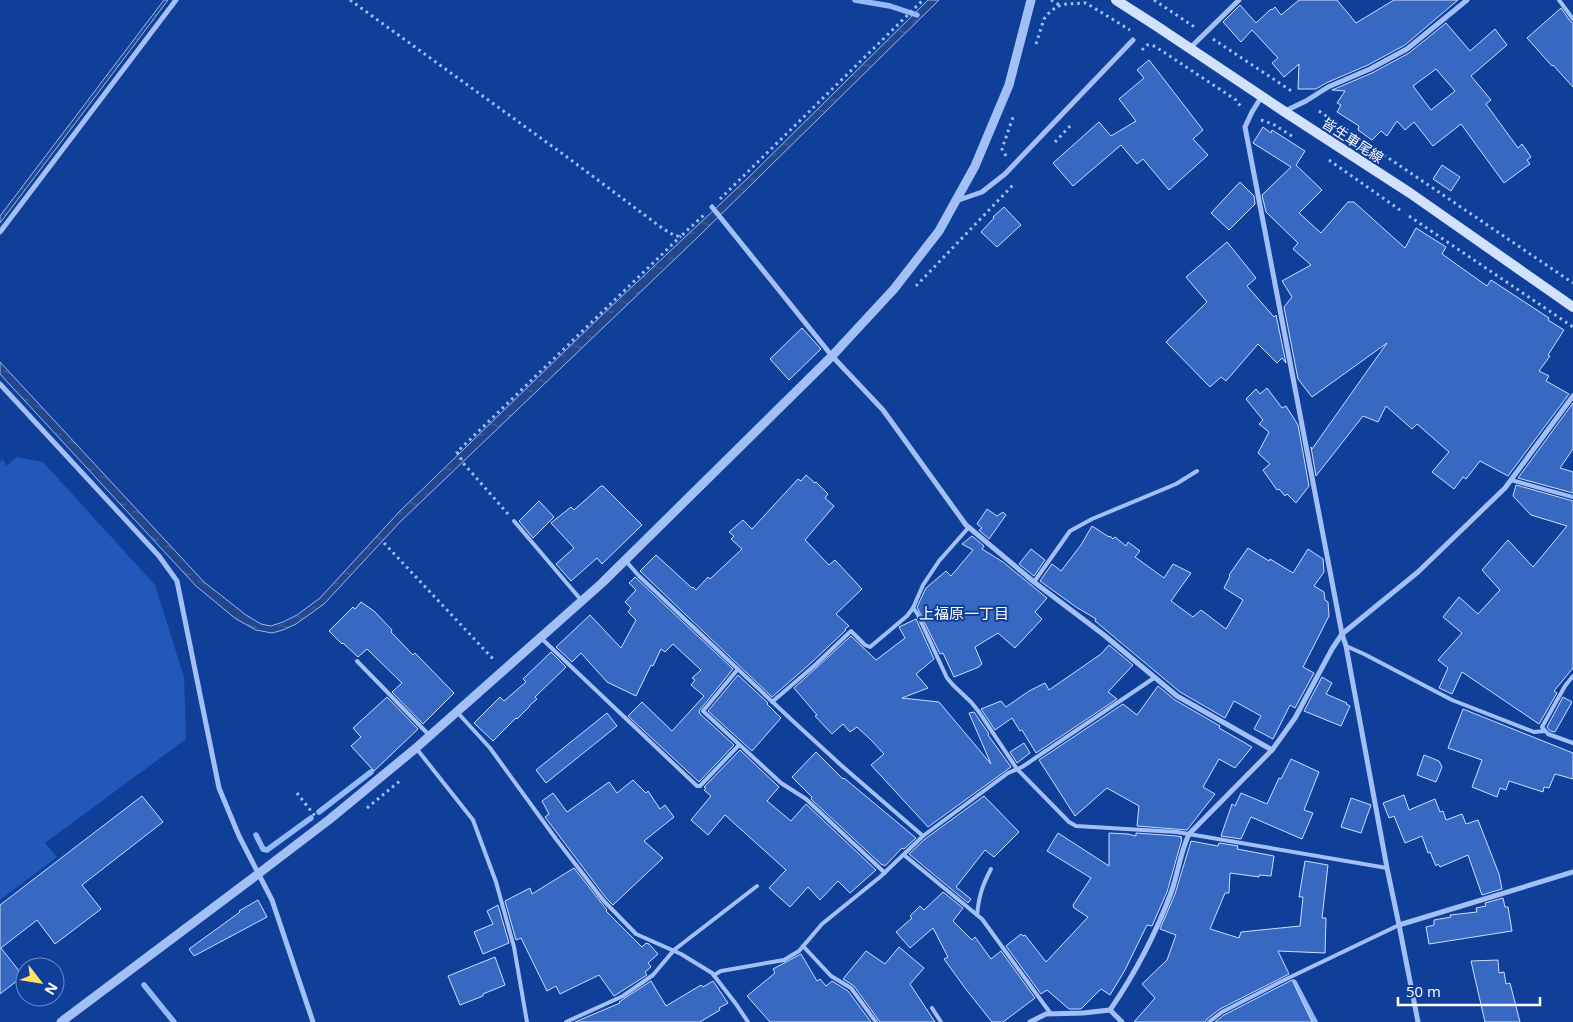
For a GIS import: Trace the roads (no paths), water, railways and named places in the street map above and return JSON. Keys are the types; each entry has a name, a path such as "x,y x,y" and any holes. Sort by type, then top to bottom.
{"main road":[{"name":"皆生車尾線","path":"1116,0 1410,193 1572,305"}],"street":[{"path":"0,232 176,0"},
{"path":"61,1022 322,825 458,712 582,602 832,356 894,289 938,231 975,166 1009,85 1031,0"},
{"path":"1190,48 1238,0"},
{"path":"1285,112 1406,49 1467,0"},
{"path":"955,201 982,192 1005,174 1133,40"},
{"path":"1262,96 1245,126 1418,1022"},
{"path":"712,207 832,356 883,410 969,527 1034,582 1104,635 1177,696 1272,750"},
{"path":"0,384 154,549 177,581 219,788 239,836 272,900 313,1022"},
{"path":"1030,1022 1038,1020 1046,1014 1110,1010 1124,989 1163,912 1188,835 1272,750 1295,718 1342,634 1418,572 1505,488 1573,396"},
{"path":"1399,925 1573,872"},
{"path":"1110,1010 1122,1022"}],"lane":[{"path":"1559,0 1573,18"},
{"path":"1034,582 1070,531 1092,519 1176,484 1197,472"},
{"path":"1511,480 1573,497"},
{"path":"514,521 582,602"},
{"path":"772,702 851,631 865,645 870,647 900,622 913,608 924,585 939,562 969,527"},
{"path":"625,560 639,576 772,702 923,836"},
{"path":"913,608 953,686 979,712 1017,769 1069,822 1076,826 1177,832 1387,868"},
{"path":"541,638 697,786 700,786 739,745"},
{"path":"1346,646 1452,700 1534,732 1545,731"},
{"path":"357,661 430,736"},
{"path":"738,669 703,711 781,783 806,799 884,873"},
{"path":"1573,676 1565,686 1542,727 1548,734 1573,743"},
{"path":"714,975 729,970 784,960 799,951 829,918 884,873 923,836 1008,773 1017,769 1154,678"},
{"path":"458,712 490,748 602,900 636,934 674,950 714,975 748,1022"},
{"path":"416,748 473,820 496,882 514,947 527,1022"},
{"path":"904,855 982,919 1051,1014"},
{"path":"977,915 982,886 992,869"},
{"path":"566,1022 623,996 653,975 674,950 757,886"},
{"path":"1209,1022 1222,1012 1280,982 1399,925"},
{"path":"803,946 831,976 851,988 876,1022"},
{"path":"932,1008 941,1022"}],"water":[{"path":"164,0 168,0 0,223 0,216"},
{"path":"928,0 939,0 700,235 400,522 324,604 296,624 283,630 272,633 256,630 236,619 196,586 0,374 0,362 204,582 246,615 261,624 271,626 283,622 297,615 320,598 399,512 600,317 750,176"}],"waterway":[{"path":"855,0 890,6 917,15"},
{"path":"319,812 371,772"},
{"path":"256,835 263,849 267,850 311,818"},
{"path":"1294,982 1315,1022"},
{"path":"144,985 174,1022"}],"district":[{"name":"上福原一丁目","path":"964,613"}]}
